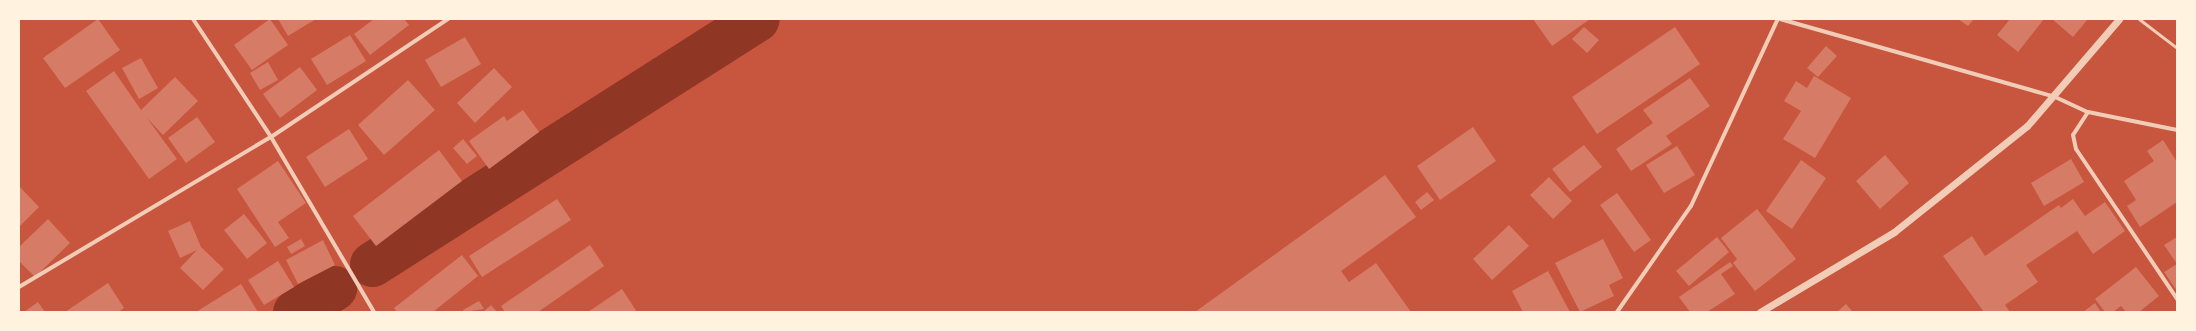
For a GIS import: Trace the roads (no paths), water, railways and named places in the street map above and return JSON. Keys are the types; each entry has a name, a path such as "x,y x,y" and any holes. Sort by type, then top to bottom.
{"street":[{"path":"193,19 271,137 374,312"},
{"path":"19,287 271,137 448,19"},
{"path":"1618,312 1691,206 1779,19 2053,96 2088,112 2177,130"},
{"path":"1760,312 1894,232 2027,126 2120,19"},
{"path":"2088,112 2073,135 2076,149 2177,299"}],"lane":[{"path":"2139,19 2177,48"}],"waterway":[{"path":"372,264 756,19"},
{"path":"295,312 334,288"}]}
